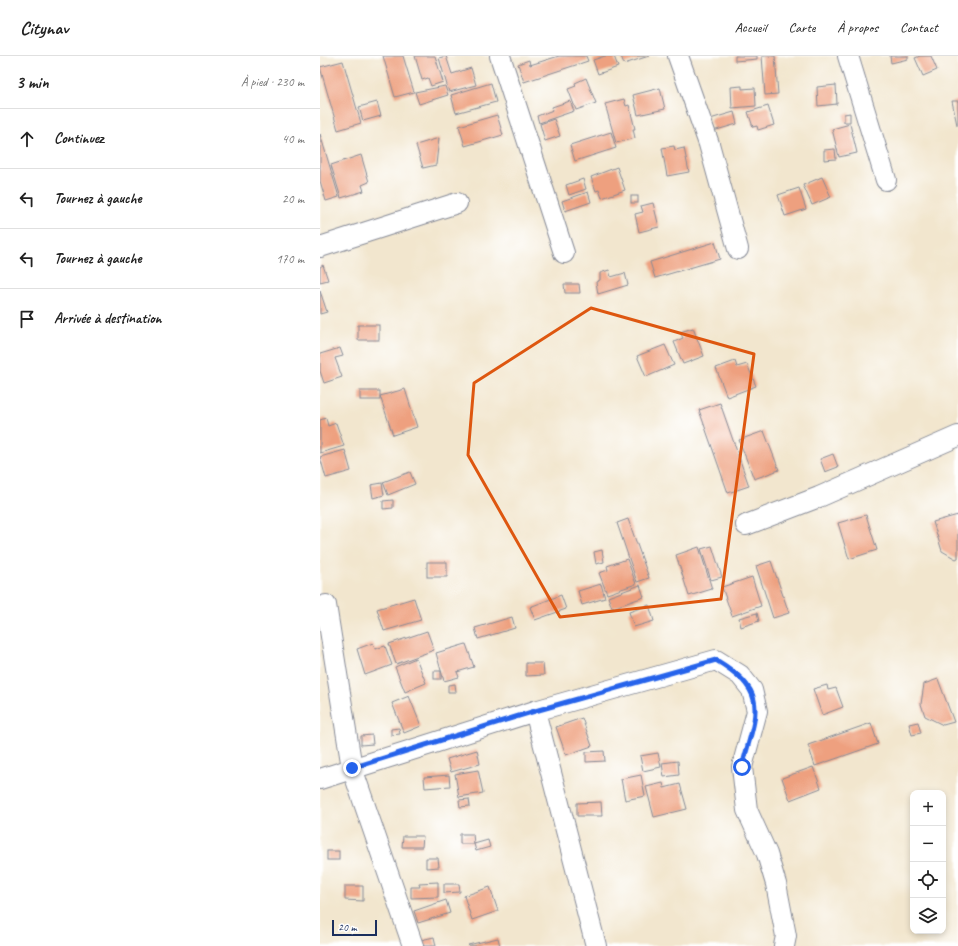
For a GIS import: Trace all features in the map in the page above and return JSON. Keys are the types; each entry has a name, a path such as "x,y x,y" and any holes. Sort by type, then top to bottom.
{"street":[{"path":"500,56 564,253"},
{"path":"678,56 709,144 738,249"},
{"path":"848,56 886,180"},
{"path":"320,247 457,203"},
{"path":"746,525 819,497 958,436"},
{"path":"320,607 326,605 352,768 413,946"},
{"path":"320,779 535,711 716,660 740,675 752,690 757,711 742,767 747,810 767,854 776,884 786,936 784,946"},
{"path":"535,711 596,946"}],"highlighted area":[{"path":"591,308 754,354 721,599 560,617 468,455 474,383"}],"building":[{"path":"383,56 403,56 414,92 395,97"},
{"path":"415,56 435,56 443,82 431,86 428,78 422,80"},
{"path":"446,56 452,74 471,68 476,85 449,92 439,58"},
{"path":"559,56 586,56 588,61 524,82 518,64 529,60 530,65"},
{"path":"605,56 614,56 618,67 598,74 593,60"},
{"path":"621,56 649,56 624,64"},
{"path":"735,56 757,56 757,59 735,61"},
{"path":"762,56 775,56 778,94 765,95"},
{"path":"890,56 908,56 908,59 891,63"},
{"path":"920,56 931,56 937,70 923,76 915,58"},
{"path":"343,61 361,123 338,130 320,67"},
{"path":"586,78 596,103 576,110 568,89 576,86 575,83"},
{"path":"491,83 496,102 456,113 451,95"},
{"path":"836,85 837,104 818,106 817,87"},
{"path":"445,86 448,95 419,104 415,92"},
{"path":"742,86 742,89 755,88 756,106 732,108 731,87"},
{"path":"660,88 665,109 638,115 633,95"},
{"path":"624,99 626,106 629,105 635,129 633,129 635,138 616,143 605,104"},
{"path":"570,101 574,111 539,123 537,116 553,110 552,107"},
{"path":"952,101 958,101 958,125 957,125"},
{"path":"377,102 381,116 363,121 359,107"},
{"path":"768,106 774,125 758,130 757,126 753,127 748,112"},
{"path":"734,112 737,124 713,131 710,119"},
{"path":"850,113 850,122 844,122 844,114"},
{"path":"497,115 503,135 465,146 459,126"},
{"path":"554,119 560,136 545,141 540,124"},
{"path":"850,124 857,153 839,157 832,129"},
{"path":"611,132 616,148 575,161 570,145"},
{"path":"320,134 339,197 326,201 320,181"},
{"path":"439,138 436,165 423,168 416,145"},
{"path":"674,146 675,150 684,148 689,172 667,176 662,148"},
{"path":"835,149 836,159 824,160 824,150"},
{"path":"361,155 369,182 362,185 364,191 341,198 331,165"},
{"path":"617,167 625,190 602,198 599,190 596,191 591,177"},
{"path":"822,177 831,197 812,205 803,185"},
{"path":"583,179 586,189 569,195 566,185"},
{"path":"799,188 806,209 785,216 778,195"},
{"path":"588,192 591,202 565,211 562,201"},
{"path":"631,196 638,196 638,203 631,203"},
{"path":"653,203 659,227 639,232 635,214 643,212 641,206"},
{"path":"715,242 720,259 655,278 650,262"},
{"path":"323,265 328,280 320,282 320,267"},
{"path":"609,270 611,277 625,273 628,285 598,294 596,282 600,280 600,273"},
{"path":"564,284 579,284 580,293 565,293"},
{"path":"320,291 327,312 320,314"},
{"path":"358,325 379,325 379,340 358,340"},
{"path":"693,328 704,356 683,364 674,342 683,338 680,332"},
{"path":"665,345 674,365 646,377 637,356"},
{"path":"340,348 343,356 335,358 342,377 324,383 320,371 320,354"},
{"path":"735,361 737,367 747,364 756,386 727,397 716,368"},
{"path":"405,389 417,427 393,435 380,396"},
{"path":"360,391 380,391 380,400 360,400"},
{"path":"720,403 749,486 728,493 699,410"},
{"path":"326,418 328,426 336,423 344,446 320,453 320,420"},
{"path":"764,431 779,470 754,479 739,440"},
{"path":"345,450 351,471 326,478 320,457"},
{"path":"833,454 838,467 825,472 820,459"},
{"path":"410,472 415,484 388,495 383,482"},
{"path":"382,483 384,495 373,498 371,485"},
{"path":"393,500 393,508 383,509 383,501"},
{"path":"866,515 877,550 849,559 838,523"},
{"path":"958,515 958,558 956,559 942,551 933,522"},
{"path":"628,519 649,578 637,582 617,523"},
{"path":"712,546 722,577 711,580 701,549"},
{"path":"699,547 712,589 689,596 676,555"},
{"path":"602,550 604,562 596,564 594,552"},
{"path":"627,559 636,584 607,594 599,573 608,570 607,566"},
{"path":"771,561 789,613 773,618 756,566"},
{"path":"427,562 447,562 447,577 427,577"},
{"path":"752,577 761,606 732,616 722,587"},
{"path":"601,584 605,598 582,605 578,591"},
{"path":"640,585 644,597 612,608 608,597"},
{"path":"561,595 566,609 535,620 530,607"},
{"path":"414,598 421,620 384,631 377,609"},
{"path":"649,605 654,621 634,627 629,612"},
{"path":"757,613 759,621 741,627 739,618"},
{"path":"512,617 515,628 478,639 475,628"},
{"path":"427,631 434,650 396,664 389,644"},
{"path":"373,643 375,649 385,646 392,665 365,675 357,649"},
{"path":"466,644 474,667 457,672 459,677 444,681 436,653"},
{"path":"416,658 426,683 405,692 395,667"},
{"path":"526,663 543,663 544,675 526,676"},
{"path":"434,671 441,671 441,679 434,679"},
{"path":"938,679 954,722 943,725 925,716 921,704 924,684"},
{"path":"455,684 456,692 448,692 448,685"},
{"path":"827,685 828,690 836,688 843,707 822,715 813,689"},
{"path":"409,696 421,726 404,733 392,703"},
{"path":"582,718 592,746 566,755 556,727"},
{"path":"918,722 921,733 912,735 909,724"},
{"path":"871,723 878,744 815,766 808,745"},
{"path":"399,728 400,734 391,735 391,729"},
{"path":"372,735 373,744 361,745 361,736"},
{"path":"477,750 480,764 451,772 447,759"},
{"path":"604,751 605,761 586,762 586,752"},
{"path":"658,753 661,767 643,771 640,756"},
{"path":"678,761 679,775 664,777 662,763"},
{"path":"813,767 821,788 790,800 782,778"},
{"path":"478,770 483,793 459,797 455,774"},
{"path":"449,775 450,786 425,788 424,777"},
{"path":"641,775 645,796 625,800 621,779"},
{"path":"663,783 664,788 680,784 687,809 654,817 646,787"},
{"path":"469,799 470,806 460,807 459,800"},
{"path":"601,802 602,816 577,816 577,803"},
{"path":"460,834 473,834 474,844 460,844"},
{"path":"403,836 423,836 422,847 402,847"},
{"path":"488,840 490,847 476,851 474,844"},
{"path":"327,851 339,851 339,860 327,860"},
{"path":"426,858 438,858 439,867 426,868"},
{"path":"438,882 438,897 411,898 411,887 420,887 419,883"},
{"path":"444,884 459,884 460,892 444,893"},
{"path":"345,886 363,886 363,901 345,900"},
{"path":"490,887 498,911 472,920 464,896"},
{"path":"446,900 450,913 418,923 414,911"},
{"path":"434,937 436,946 423,946 421,940"},
{"path":"498,938 500,946 468,945"}],"route":[{"path":"352,768 535,711 716,660 740,675 752,690 757,711 742,767"}]}
